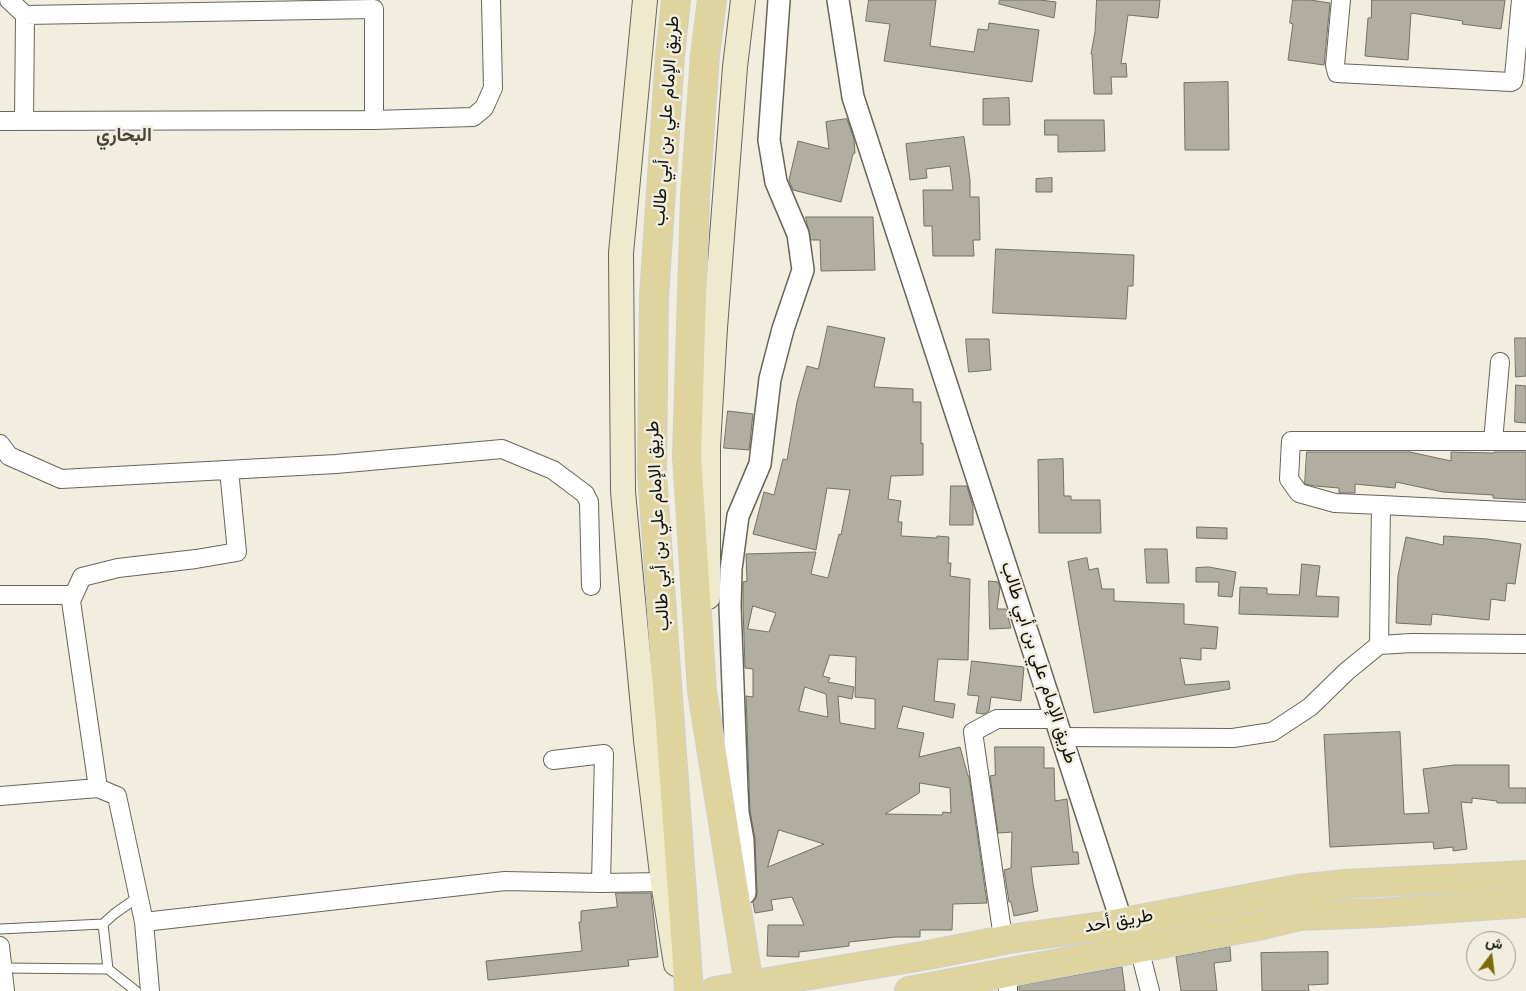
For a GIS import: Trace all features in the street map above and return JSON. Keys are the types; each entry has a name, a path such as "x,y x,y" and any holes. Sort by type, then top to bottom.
{"main road":[{"path":"645,0 621,253 622,452 645,730 663,882 677,970 688,991"},
{"name":"طريق الإمام علي بن أبي طالب","path":"676,0 670,56 654,297 652,473 688,991"},
{"name":"طريق الإمام علي بن أبي طالب","path":"712,0 705,55 695,197 686,457 702,691 750,988"},
{"path":"702,691 708,598 708,446 715,328 735,67 743,0"},
{"name":"طريق أحد","path":"715,991 750,988 1008,939 1122,923 1298,889 1345,884 1526,876"},
{"name":"طريق أحد","path":"909,991 1008,982 1139,948 1263,925 1300,916 1380,913 1526,903"}],"street":[{"path":"9,0 25,15 374,9 374,120"},
{"path":"0,121 374,120 473,117 484,108 493,88 491,0"},
{"path":"750,988 742,840 737,791 730,606 731,569 738,516 760,464 770,379 803,270 798,234 776,182 770,140 779,0"},
{"name":"طريق الإمام علي بن أبي طالب","path":"838,0 854,98 1122,923"},
{"path":"1341,0 1335,65 1336,70 1341,74 1512,82 1522,38 1521,0"},
{"path":"24,120 25,15"},
{"path":"1493,442 1500,362"},
{"path":"1526,441 1291,441 1289,478 1299,493 1335,504 1526,512"},
{"path":"0,444 9,456 61,478 336,464 502,449 553,470 585,494 589,502 591,586"},
{"path":"98,788 71,600 82,577 118,568 238,552 229,470"},
{"path":"1378,645 1381,505"},
{"path":"0,595 73,596"},
{"path":"1008,939 1002,931 973,732 997,718 1059,728 1233,738 1272,732 1310,707 1347,671 1378,645 1412,643 1526,644"},
{"path":"553,760 604,754 601,883"},
{"path":"0,796 98,788 117,796 144,922 150,991"},
{"path":"144,922 505,881 663,882"},
{"path":"0,946 5,991"},
{"path":"1139,948 1150,991"}],"lane":[{"path":"0,929 103,924 138,897"},
{"path":"103,924 108,968"},
{"path":"2,968 108,968 136,991"}],"building":[{"path":"869,0 936,0 930,46 974,52 978,29 988,30 989,23 1039,30 1032,82 884,61 890,24 866,21"},
{"path":"1000,0 1056,2 1054,18 999,4"},
{"path":"1097,0 1160,0 1158,18 1128,15 1121,64 1126,63 1127,77 1111,77 1112,94 1094,94 1091,54 1095,32"},
{"path":"1293,0 1330,3 1324,65 1288,60 1293,24 1290,23"},
{"path":"1372,0 1505,0 1501,29 1462,24 1463,21 1411,13 1408,60 1365,56 1368,18 1371,18"},
{"path":"1228,82 1229,150 1185,150 1184,83"},
{"path":"1009,98 1010,125 983,125 983,99"},
{"path":"847,119 854,139 855,153 853,154 841,202 793,190 789,180 798,141 829,149 826,122"},
{"path":"1045,120 1104,120 1105,151 1058,152 1058,135 1045,135"},
{"path":"964,137 970,180 970,197 979,197 980,240 973,240 974,256 933,256 932,226 924,226 923,190 953,190 950,166 926,169 927,178 910,180 906,144"},
{"path":"1052,178 1052,192 1036,192 1036,179"},
{"path":"806,217 873,217 875,270 821,271 820,240 811,240"},
{"path":"996,249 1134,255 1133,286 1128,286 1126,319 993,313"},
{"path":"828,326 885,338 874,387 913,389 913,402 921,402 923,475 891,476 888,499 901,501 898,522 902,522 901,536 949,537 948,563 951,563 950,576 970,579 968,660 938,659 934,701 955,704 953,718 903,706 897,728 924,733 919,757 960,747 969,776 987,903 953,904 952,930 920,930 920,937 896,937 849,942 849,946 799,952 799,957 767,956 768,925 804,925 792,897 771,900 773,910 755,913 753,902 757,893 755,839 750,811 746,696 753,697 753,669 745,668 743,582 747,581 746,554 816,552 811,574 828,578 839,534 841,535 850,490 827,488 816,550 753,534 764,492 774,495 783,459 787,460 797,402 807,366 818,369","holes":["753,606 776,613 769,632 748,629","830,655 856,657 855,697 875,699 875,729 840,723 838,696 852,699 854,687 828,682 830,678 823,676","805,687 826,694 828,717 799,711","920,783 950,788 951,813 943,812 942,815 885,814 919,793","779,830 824,844 768,867"]},
{"path":"1515,338 1526,338 1526,376 1516,377"},
{"path":"966,339 989,339 991,370 969,372"},
{"path":"1516,385 1526,386 1526,423 1515,422"},
{"path":"728,411 753,414 749,450 724,448"},
{"path":"1307,452 1410,452 1451,461 1451,452 1526,452 1526,500 1493,498 1493,495 1443,492 1396,482 1395,488 1355,484 1355,493 1339,493 1339,488 1305,484"},
{"path":"1063,459 1064,496 1071,496 1071,500 1100,500 1101,533 1039,533 1038,460"},
{"path":"951,486 967,486 973,507 973,525 950,525"},
{"path":"1197,527 1227,528 1227,539 1197,538"},
{"path":"1444,536 1521,544 1515,584 1507,583 1505,601 1491,599 1489,620 1432,614 1431,625 1396,623 1398,576 1406,537 1443,545"},
{"path":"1145,549 1167,549 1169,583 1147,583"},
{"path":"1087,558 1089,570 1098,568 1102,589 1114,589 1114,601 1184,604 1184,624 1218,627 1216,649 1201,648 1201,660 1180,658 1185,685 1229,681 1230,689 1094,713 1068,562"},
{"path":"1302,564 1320,566 1316,596 1339,597 1338,617 1239,614 1240,587 1267,588 1267,594 1299,595"},
{"path":"1209,567 1236,572 1232,597 1218,596 1219,582 1196,582 1196,568"},
{"path":"989,581 998,582 1000,588 997,609 1006,609 1011,628 990,629"},
{"path":"972,661 1024,667 1021,701 991,697 989,711 984,714 976,713 979,696 968,695"},
{"path":"1400,732 1404,814 1429,813 1423,769 1454,765 1509,765 1509,788 1526,788 1526,803 1497,803 1497,801 1472,798 1472,803 1461,802 1467,849 1453,851 1453,847 1434,849 1433,842 1330,847 1324,735"},
{"path":"995,747 1044,747 1044,768 1054,768 1055,801 1067,799 1073,852 1078,852 1079,864 1031,867 1038,911 1014,916 1011,902 1009,902 1004,870 1011,868 1012,832 998,833 990,776 995,775"},
{"path":"616,893 651,893 658,957 628,960 629,966 488,980 486,961 582,951 579,922 581,922 581,911 617,907"},
{"path":"1230,947 1231,961 1214,963 1217,991 1181,991 1176,957"},
{"path":"1328,952 1328,984 1308,985 1309,991 1262,991 1261,953"},
{"path":"1122,967 1125,991 1019,991 1019,986"}],"district":[{"name":"البحاري","path":"124,136"}]}
